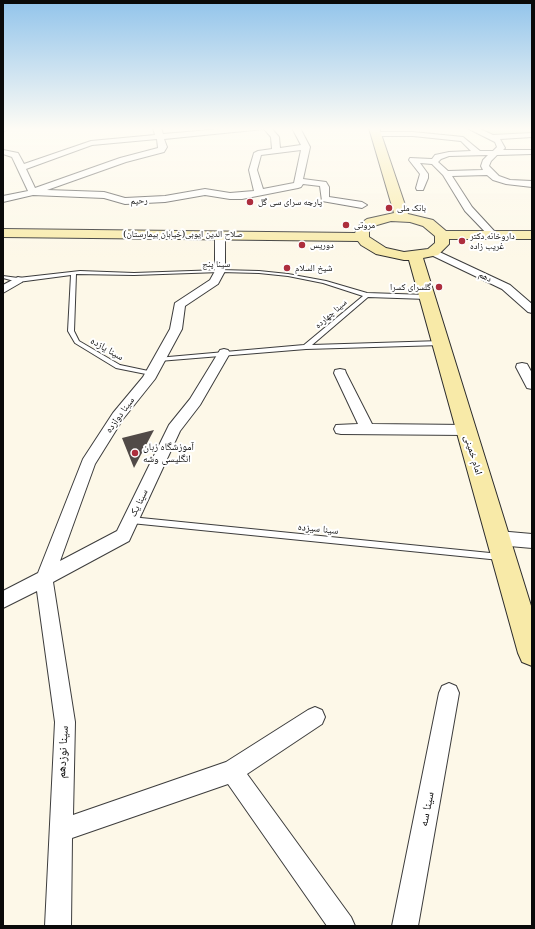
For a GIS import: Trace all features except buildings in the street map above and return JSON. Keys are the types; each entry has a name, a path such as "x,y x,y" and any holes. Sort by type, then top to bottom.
{"main road":[{"path":"388,171 402,217"},
{"path":"391,217 402,217 428,223 442,235 442,244 424,254 398,255 372,247 362,236 362,231 372,222 391,217"},
{"name":"صلاح الدین ایوبی(خیابان بیمارستان)","path":"3,233 362,236"},
{"path":"442,235 532,235"},
{"name":"امام خمینی","path":"424,254 427,297 532,653"}],"street":[{"path":"23,171 33,192"},
{"path":"3,199 33,192 73,171"},
{"path":"252,171 259,192"},
{"path":"299,183 301,171"},
{"path":"420,188 424,178 422,171"},
{"path":"443,171 468,208 493,235"},
{"path":"446,174 489,172 496,178 509,182 532,184"},
{"name":"رحیم","path":"33,192 104,195 125,201 165,199 201,192 230,196 247,195 299,183 323,184 325,187 326,199 362,205"},
{"path":"220,234 220,271"},
{"name":"دهم","path":"424,254 506,287 530,308"},
{"name":"سینا دوازده","path":"44,579 88,463 118,416 148,379 176,330 179,305 214,282 220,271"},
{"path":"3,290 18,280"},
{"name":"سینا یک","path":"3,600 123,536 174,429 195,402 224,353"},
{"path":"522,367 532,384"},
{"path":"340,373 367,429"},
{"path":"341,429 466,430"},
{"path":"498,538 532,541"},
{"name":"سینا نوزدهم","path":"44,579 65,722 58,926"},
{"name":"سینا سه","path":"405,926 450,693"},
{"path":"62,830 232,771 314,717"},
{"path":"232,771 342,926"}],"lane":[{"name":"سینا پنج","path":"3,277 18,280 74,273 134,274 220,271 288,275 324,282 367,295 427,297"},
{"name":"سینا یازده","path":"74,273 71,331 77,342 118,368 151,373"},
{"name":"سینا چهارده","path":"306,347 367,295"},
{"path":"159,359 306,347 441,343"},
{"name":"سینا سیزده","path":"130,520 504,558"}],"place":[{"name":"پارچه سرای سی گل","path":"250,202"},
{"name":"بانک ملی","path":"389,208"},
{"name":"مروتی","path":"346,225"},
{"name":"داروخانه دکتر غریب زاده","path":"462,241"},
{"name":"دوریس","path":"302,245"},
{"name":"شیخ السلام","path":"287,268"},
{"name":"گلسرای کسرا","path":"439,287"},
{"name":"آموزشگاه زبان انگلیسی وشه","path":"135,453"}]}
